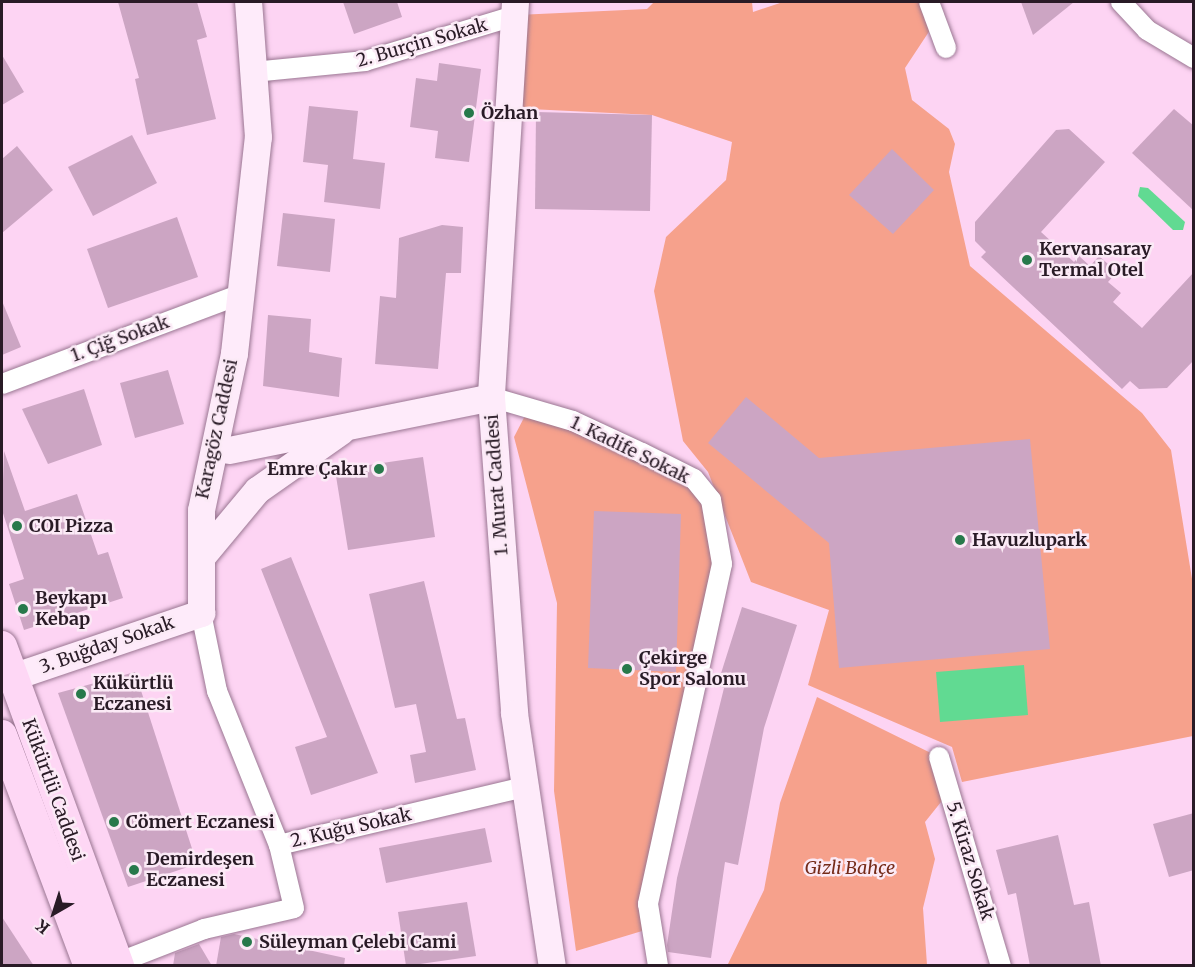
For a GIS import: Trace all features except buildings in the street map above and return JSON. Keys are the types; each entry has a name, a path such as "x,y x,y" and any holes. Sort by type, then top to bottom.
{"main road":[{"name":"Kükürtlü Caddesi","path":"2,646 108,965"},
{"name":"Kükürtlü Caddesi","path":"2,735 108,965"}],"street":[{"name":"Karagöz Caddesi","path":"249,2 258,137 215,464 201,510 201,613 217,691 279,845"},
{"path":"929,2 946,48"},
{"path":"1121,2 1147,30 1194,58"},
{"name":"2. Burçin Sokak","path":"253,72 365,61 516,8"},
{"name":"1. Murat Caddesi","path":"516,8 498,228 491,397 514,713 552,966"},
{"name":"1. Çiğ Sokak","path":"2,384 239,295"},
{"path":"215,464 274,438 345,429 491,397"},
{"name":"1. Kadife Sokak","path":"491,397 573,421 642,453 694,479 711,500 722,564 648,904 658,966"},
{"path":"223,401 238,432 274,438"},
{"path":"215,464 218,497 235,503 253,494 345,429"},
{"path":"202,556 253,494 261,473 253,458 215,464"},
{"name":"3. Buğday Sokak","path":"12,677 201,613"},
{"name":"5. Kiraz Sokak","path":"939,757 1001,966"},
{"name":"2. Kuğu Sokak","path":"108,965 204,929 294,908 279,845 525,787"}],"green space":[{"name":"Havuzlupark","path":"654,2 752,2 753,12 783,2 929,2 936,21 905,68 912,100 949,129 955,144 949,172 970,266 1142,413 1171,450 1193,585 1193,736 962,782 952,747 808,685 829,610 751,582 708,472 683,441 654,291 666,237 726,180 732,142 652,115 509,108 517,15 647,9"},
{"name":"Çekirge Spor Salonu","path":"529,408 694,479 722,564 652,928 576,951 554,791 557,603 514,437"},
{"name":"Gizli Bahçe","path":"817,697 939,757 949,792 925,822 935,859 923,908 927,965 727,966 764,890 780,803"}],"shaded area":[{"path":"1140,187 1148,188 1185,222 1183,230 1173,230 1138,196"},
{"path":"1024,665 1028,715 940,722 936,672"}],"place":[{"name":"Özhan","path":"469,113"},
{"name":"Kervansaray Termal Otel","path":"1027,260"},
{"name":"Emre Çakır","path":"379,469"},
{"name":"COI Pizza","path":"17,526"},
{"name":"Havuzlupark","path":"960,540"},
{"name":"Beykapı Kebap","path":"23,609"},
{"name":"Çekirge Spor Salonu","path":"627,669"},
{"name":"Kükürtlü Eczanesi","path":"81,694"},
{"name":"Cömert Eczanesi","path":"114,822"},
{"name":"Demirdeşen Eczanesi","path":"134,870"},
{"name":"Süleyman Çelebi Cami","path":"247,942"}]}
